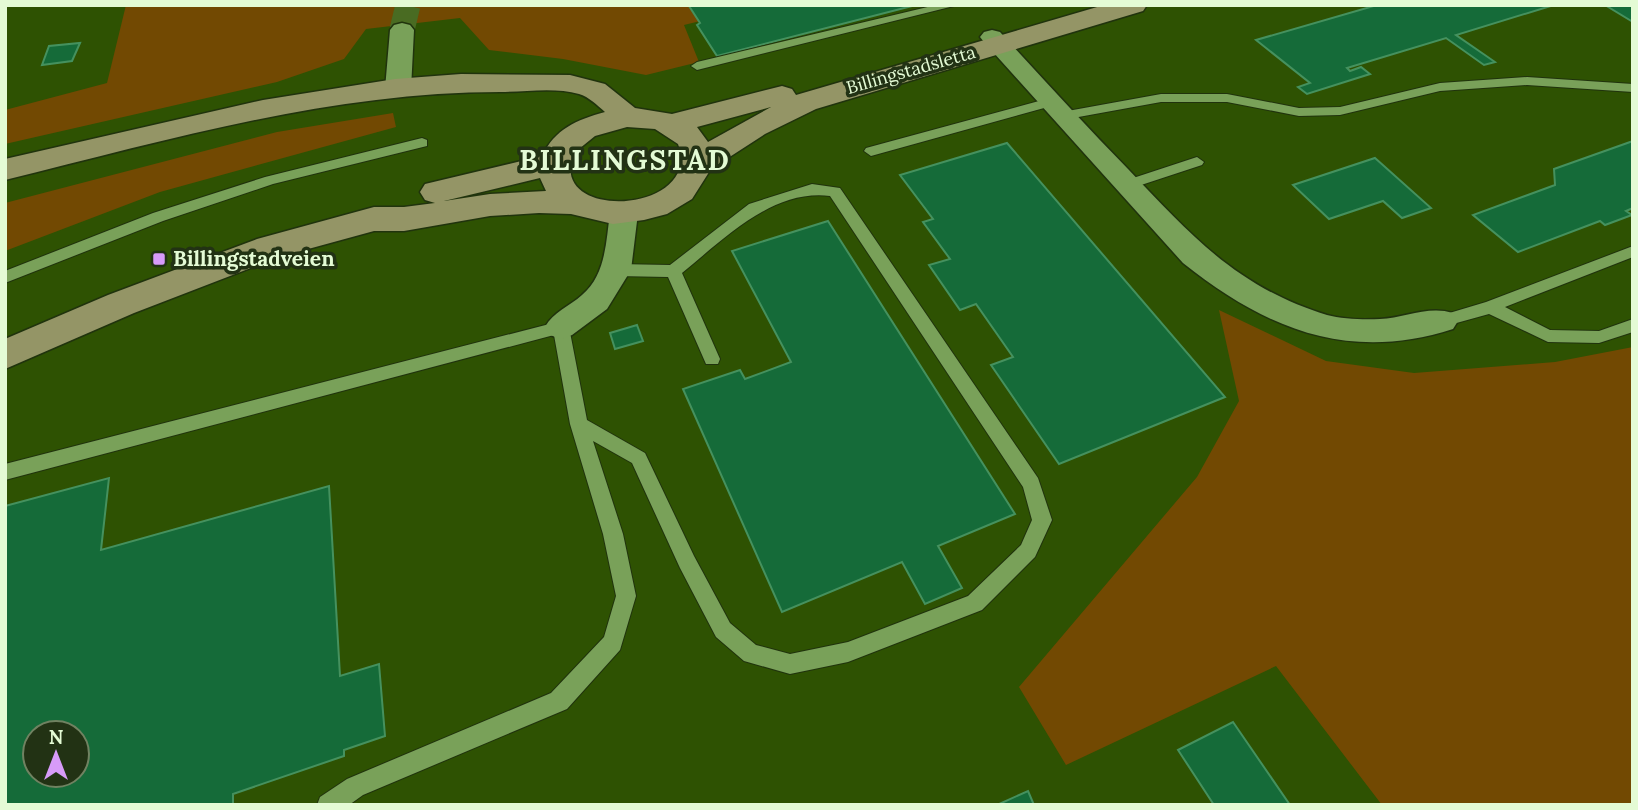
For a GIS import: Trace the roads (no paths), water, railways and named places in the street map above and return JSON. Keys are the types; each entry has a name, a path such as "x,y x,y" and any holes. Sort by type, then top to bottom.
{"main road":[{"name":"Billingstadsletta","path":"699,162 754,127 806,102 1101,5"},
{"name":"Billingstadsletta","path":"672,124 1134,5"},
{"path":"5,170 280,106 398,89 476,83 572,84 596,90 627,117"},
{"path":"5,355 121,304 270,248 374,219 404,219 490,205 539,202 575,203 606,213 624,213 652,208 676,196 692,180 699,162 693,140 672,124 651,118 627,117 598,123 562,119 531,83"},
{"path":"562,119 560,149 554,164 557,186 575,203"},
{"path":"374,219 401,202 554,164"}],"street":[{"path":"398,89 402,30"},
{"path":"996,40 1056,109 1193,255 1229,283 1270,307 1329,328 1380,331 1441,321"},
{"path":"561,327 596,301 616,270 624,213"}],"lane":[{"path":"697,66 952,5"},
{"path":"871,150 1056,109 1161,98 1227,98 1299,112 1340,111 1440,88 1527,80 1633,88"},
{"path":"5,277 158,217 258,184 422,144"},
{"path":"1126,185 1198,162"},
{"path":"579,424 639,458 687,562 723,630 751,654 790,664 848,652 975,603 1028,551 1042,520 1031,484 835,192 812,189 754,208 673,271 616,270"},
{"path":"1441,321 1490,307 1633,251"},
{"path":"673,271 712,359"},
{"path":"1490,307 1548,335 1599,337 1633,325"},
{"path":"5,472 561,327 579,424 613,534 626,596 613,643 559,701 355,787 328,805"}],"tunnel":[{"path":"402,30 408,5"}],"place":[{"name":"Billingstadveien","path":"159,259"}],"district":[{"name":"BILLINGSTAD","path":"625,160"}]}
